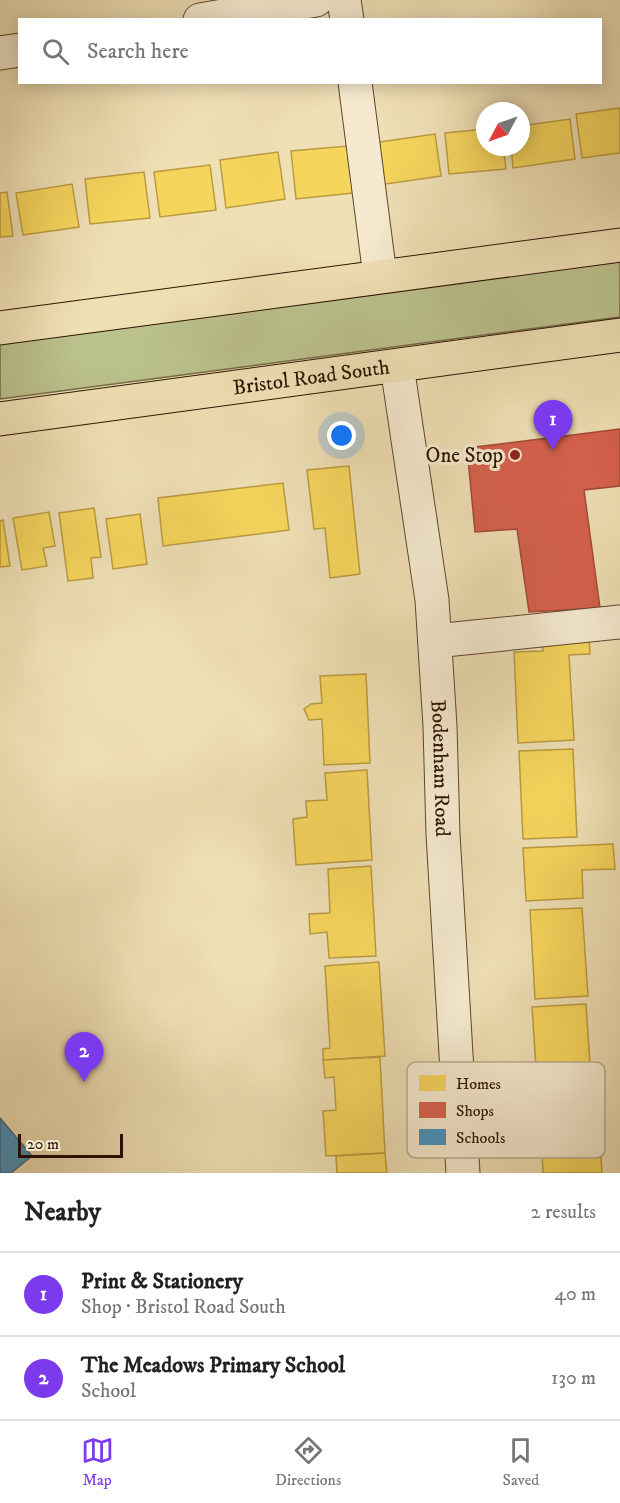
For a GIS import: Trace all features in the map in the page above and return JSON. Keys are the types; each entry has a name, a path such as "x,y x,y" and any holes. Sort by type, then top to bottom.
{"highway":[{"path":"0,328 620,245"},
{"name":"Bristol Road South","path":"0,418 620,335"}],"street":[{"path":"212,18 316,0"},
{"path":"344,0 347,18"},
{"path":"0,53 18,50"},
{"path":"355,84 380,276"},
{"name":"Bodenham Road","path":"397,366 432,600 456,1062"},
{"path":"435,641 620,622"},
{"name":"Bodenham Road","path":"462,1158 463,1173"}],"green space":[{"path":"620,259 620,317 0,399 0,342"}],"building: Homes":[{"path":"620,108 620,153 582,158 576,114"},
{"path":"570,119 575,159 513,168 512,156 530,156 530,125"},
{"path":"476,130 476,156 504,156 506,169 449,174 445,133"},
{"path":"435,134 441,176 379,185 373,143"},
{"path":"348,146 353,193 296,199 291,151"},
{"path":"278,152 285,199 226,208 220,160"},
{"path":"210,165 216,210 160,217 154,172"},
{"path":"144,172 150,218 90,224 85,179"},
{"path":"72,184 79,227 23,235 16,193"},
{"path":"7,192 13,236 0,237 0,193"},
{"path":"349,466 360,574 330,578 325,528 314,529 307,470"},
{"path":"283,483 289,530 163,546 158,498"},
{"path":"94,508 101,557 91,558 93,578 68,581 59,513"},
{"path":"49,512 55,546 43,548 47,566 22,570 13,518"},
{"path":"140,514 147,564 113,569 106,519"},
{"path":"3,520 10,566 0,567 0,521"},
{"path":"589,639 590,654 569,655 574,740 518,743 514,652 543,651 542,642"},
{"path":"366,674 370,763 324,765 322,719 309,720 304,709 311,704 322,703 320,676"},
{"path":"573,749 577,837 523,839 519,751"},
{"path":"367,770 372,860 296,865 293,819 307,817 306,801 327,800 325,773"},
{"path":"613,844 615,869 582,870 583,898 526,901 523,848"},
{"path":"371,866 376,956 329,958 327,932 310,934 309,914 330,913 328,869"},
{"path":"582,908 588,996 535,999 530,910"},
{"path":"379,962 385,1056 323,1060 323,1049 330,1048 325,966"},
{"path":"586,1004 590,1062 536,1062 532,1007"},
{"path":"380,1057 385,1153 326,1156 323,1111 336,1110 334,1077 325,1078 323,1060"},
{"path":"385,1153 387,1173 337,1173 336,1156"},
{"path":"542,1158 601,1158 602,1173 543,1173"}],"building: Shops":[{"path":"620,429 620,486 584,490 600,608 529,612 517,529 475,532 467,448"}],"building: Schools":[{"path":"0,1118 32,1156 11,1173 0,1173"}],"place":[{"name":"Print & Stationery","path":"553,450"},
{"name":"One Stop","path":"515,455"},
{"name":"The Meadows Primary School","path":"84,1082"}]}
